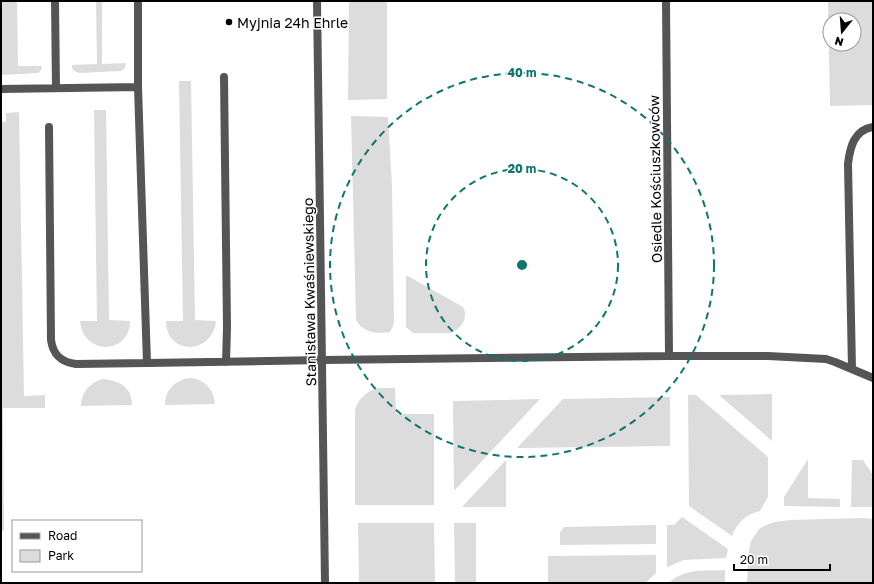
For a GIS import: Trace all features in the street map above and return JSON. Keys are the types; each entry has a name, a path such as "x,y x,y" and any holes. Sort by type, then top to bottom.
{"street":[{"path":"54,1 56,88"},
{"path":"138,1 138,87 147,363"},
{"name":"Stanisława Kwaśniewskiego","path":"317,1 325,583"},
{"name":"Osiedle Kościuszkowców","path":"666,1 669,356"},
{"path":"224,77 227,327 226,362"},
{"path":"1,89 138,87"},
{"path":"49,127 51,340 52,349 60,359 68,363 768,356 815,358 835,362 873,378"},
{"path":"852,369 848,164 852,143 856,136 863,130 873,127"}],"green space":[{"path":"1,1 17,1 18,66 42,66 38,73 1,75"},
{"path":"96,1 102,1 102,64 126,63 125,68 121,71 79,73 72,68 72,65 97,64"},
{"path":"349,1 387,1 387,99 348,100"},
{"path":"828,1 873,1 873,105 830,106 829,52 862,52 862,12 828,12"},
{"path":"179,81 191,81 195,320 216,321 213,332 206,341 190,347 181,345 173,340 168,332 166,321 183,321"},
{"path":"94,110 106,110 109,320 130,321 128,332 123,340 115,345 106,347 89,341 83,332 80,321 97,321"},
{"path":"19,112 24,396 45,395 45,408 3,408 4,531 1,531 1,122 6,122 6,113"},
{"path":"351,116 388,117 392,187 394,322 390,332 371,332 362,328 356,320"},
{"path":"406,275 463,307 465,315 461,326 450,333 413,333 406,327"},
{"path":"190,378 200,381 208,386 213,394 215,404 165,405 165,400 169,390 175,383"},
{"path":"102,379 119,383 127,389 130,393 132,405 81,406 84,392 94,383"},
{"path":"378,388 395,388 396,414 434,414 434,505 355,505 355,410 358,402 363,396"},
{"path":"772,394 772,441 719,395"},
{"path":"688,395 696,395 768,457 768,497 760,511 750,514 739,523 732,536 689,506"},
{"path":"670,397 670,446 517,448 563,399"},
{"path":"540,399 454,491 453,401"},
{"path":"808,459 808,498 840,499 840,507 784,506 784,497"},
{"path":"506,460 506,507 462,507"},
{"path":"852,460 863,460 873,475 873,507 851,507"},
{"path":"682,517 728,549 726,558 684,560 667,567 667,525 674,525"},
{"path":"873,519 873,583 747,583 748,555 751,541 759,529 766,525 790,520"},
{"path":"358,523 434,523 435,583 359,583"},
{"path":"454,523 476,523 476,583 455,583"},
{"path":"656,525 656,544 560,545 560,532 564,527"},
{"path":"656,555 656,573 645,583 548,583 548,556"},
{"path":"725,570 725,583 668,583 681,575 695,571"}],"place":[{"name":"Myjnia 24h Ehrle","path":"229,22"}]}
